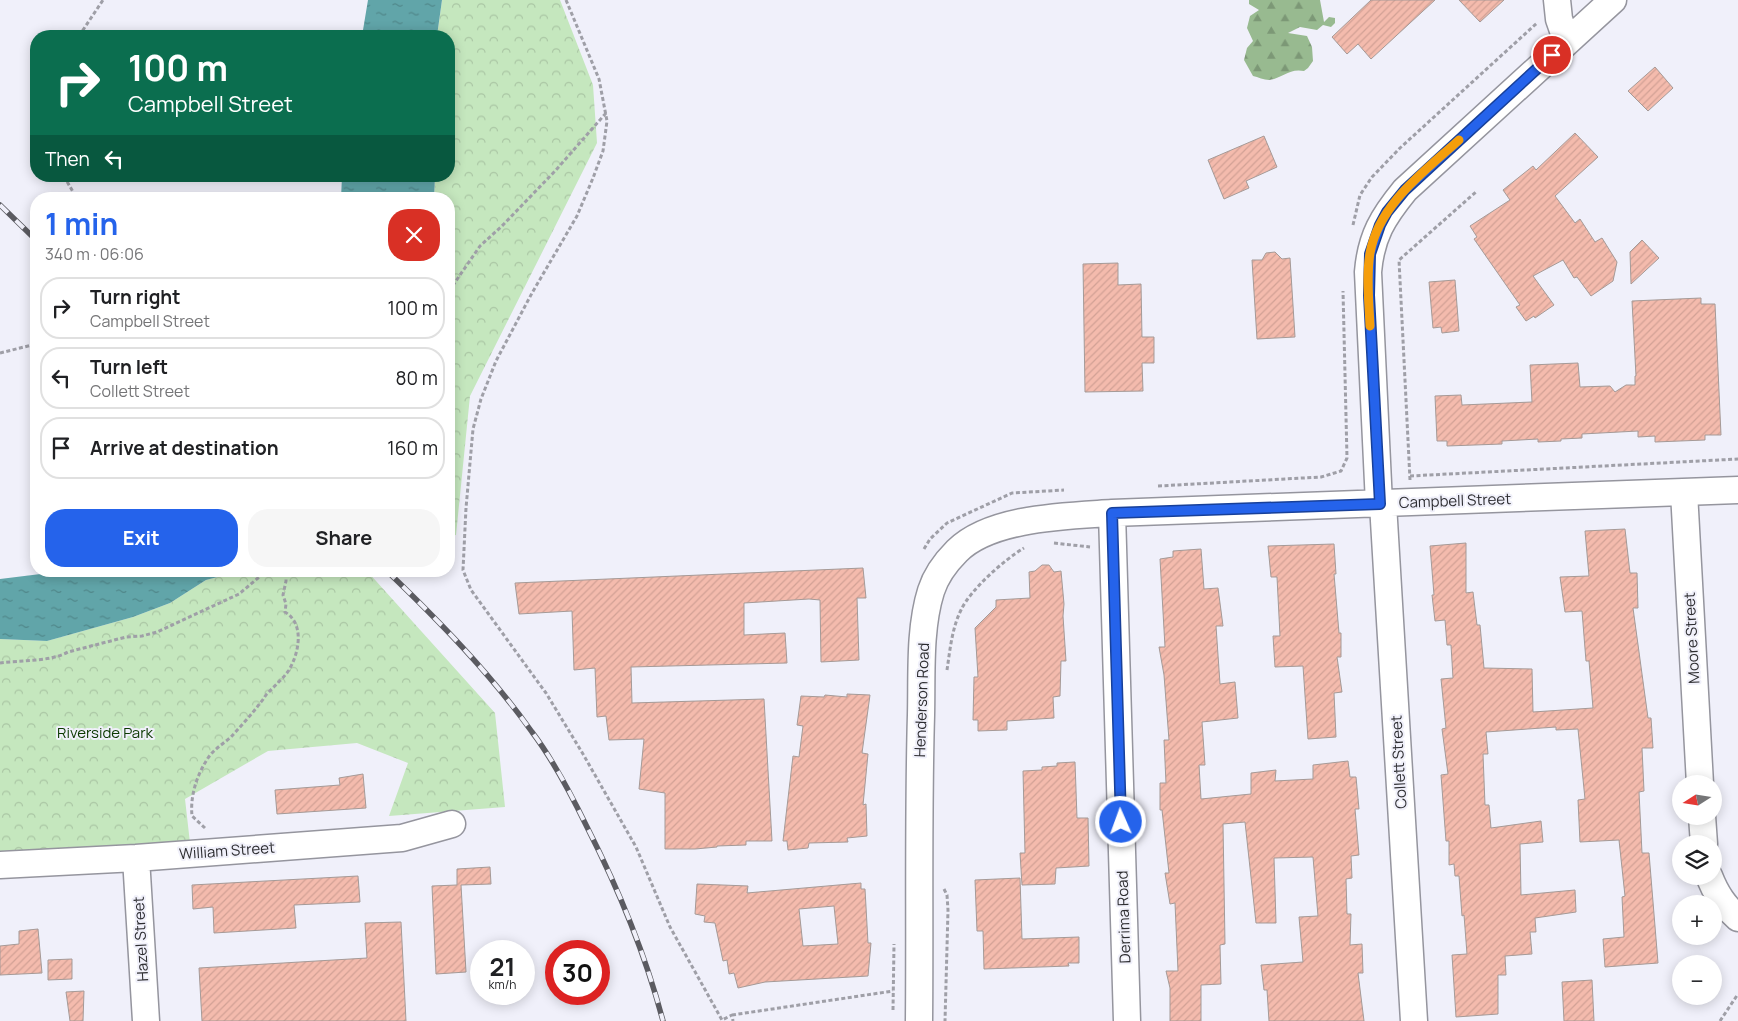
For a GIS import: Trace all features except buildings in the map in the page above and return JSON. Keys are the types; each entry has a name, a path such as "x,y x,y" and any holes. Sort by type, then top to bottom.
{"street":[{"path":"1557,0 1559,19 1567,42"},
{"name":"Collett Street","path":"1414,1021 1369,295 1370,254 1374,238 1387,212 1405,190 1613,0"},
{"name":"Campbell Street","path":"1112,513 1738,490"},
{"name":"Moore Street","path":"1684,492 1700,775"},
{"name":"Derrima Road","path":"1112,513 1126,1021"},
{"name":"Henderson Road","path":"919,1021 920,745 925,617 931,591 942,568 959,549 980,535 1028,521 1112,513"},
{"name":"William Street","path":"0,866 402,838 452,824"},
{"name":"Hazel Street","path":"136,858 146,1021"},
{"path":"1713,885 1726,908 1738,918"},
{"path":"913,1021 919,1021"}],"path":[{"path":"83,30 103,0"},
{"path":"566,0 599,79 607,121 603,151 576,216 496,361 481,399 473,429 463,570 471,590 546,693 593,771 636,847 670,927 722,1020 732,1015 893,991"},
{"path":"455,282 480,246 556,170 606,112"},
{"path":"1411,503 1399,260 1477,191"},
{"path":"0,349 2,353 30,346"},
{"path":"1410,476 1738,458"},
{"path":"1046,543 1089,547 1113,543"},
{"path":"946,675 952,636 961,610 979,586 1002,564 1023,548 1031,545"},
{"path":"0,662 61,656 68,652 126,636 142,636 170,627 239,594 259,577"},
{"path":"226,851 192,816 194,788 209,756 232,736 290,669 299,637 296,620 286,612 285,608 286,604 283,595 286,577"},
{"path":"943,887 947,895 948,910 945,1021"},
{"path":"1720,1021 1738,994"},
{"path":"732,1015 733,1021"}],"green space":[{"path":"442,0 560,0 593,85 597,143 470,396 455,535 455,192 434,192 435,182 455,182 455,30 438,30"},
{"path":"1249,0 1320,0 1324,22 1329,17 1335,18 1335,23 1331,27 1323,25 1317,30 1300,27 1288,33 1307,36 1312,47 1313,61 1308,68 1304,71 1290,72 1269,80 1253,76 1244,60 1247,48 1253,41 1247,28 1250,16 1259,10 1249,4"},
{"name":"Riverside Park","path":"218,577 372,577 495,713 505,807 389,816 408,763 357,743 268,751 185,799 190,843 0,852 0,639 47,641 133,617 170,603 206,580"}],"water":[{"path":"368,0 442,0 438,30 363,30"},
{"path":"342,182 435,182 434,192 341,192"},
{"path":"30,575 30,577 218,577 206,580 170,603 133,617 47,641 0,639 0,579"}],"railway":[{"path":"0,205 30,234"},
{"path":"393,577 445,628 499,689 555,766 599,851 620,898 648,971 663,1021"}],"slow traffic":[{"path":"1370,326 1368,272 1374,238 1380,225 1387,212 1405,190 1459,140"}],"route":[{"path":"1121,822 1112,513 1380,504 1368,272 1374,238 1387,212 1405,190 1552,55"}]}
